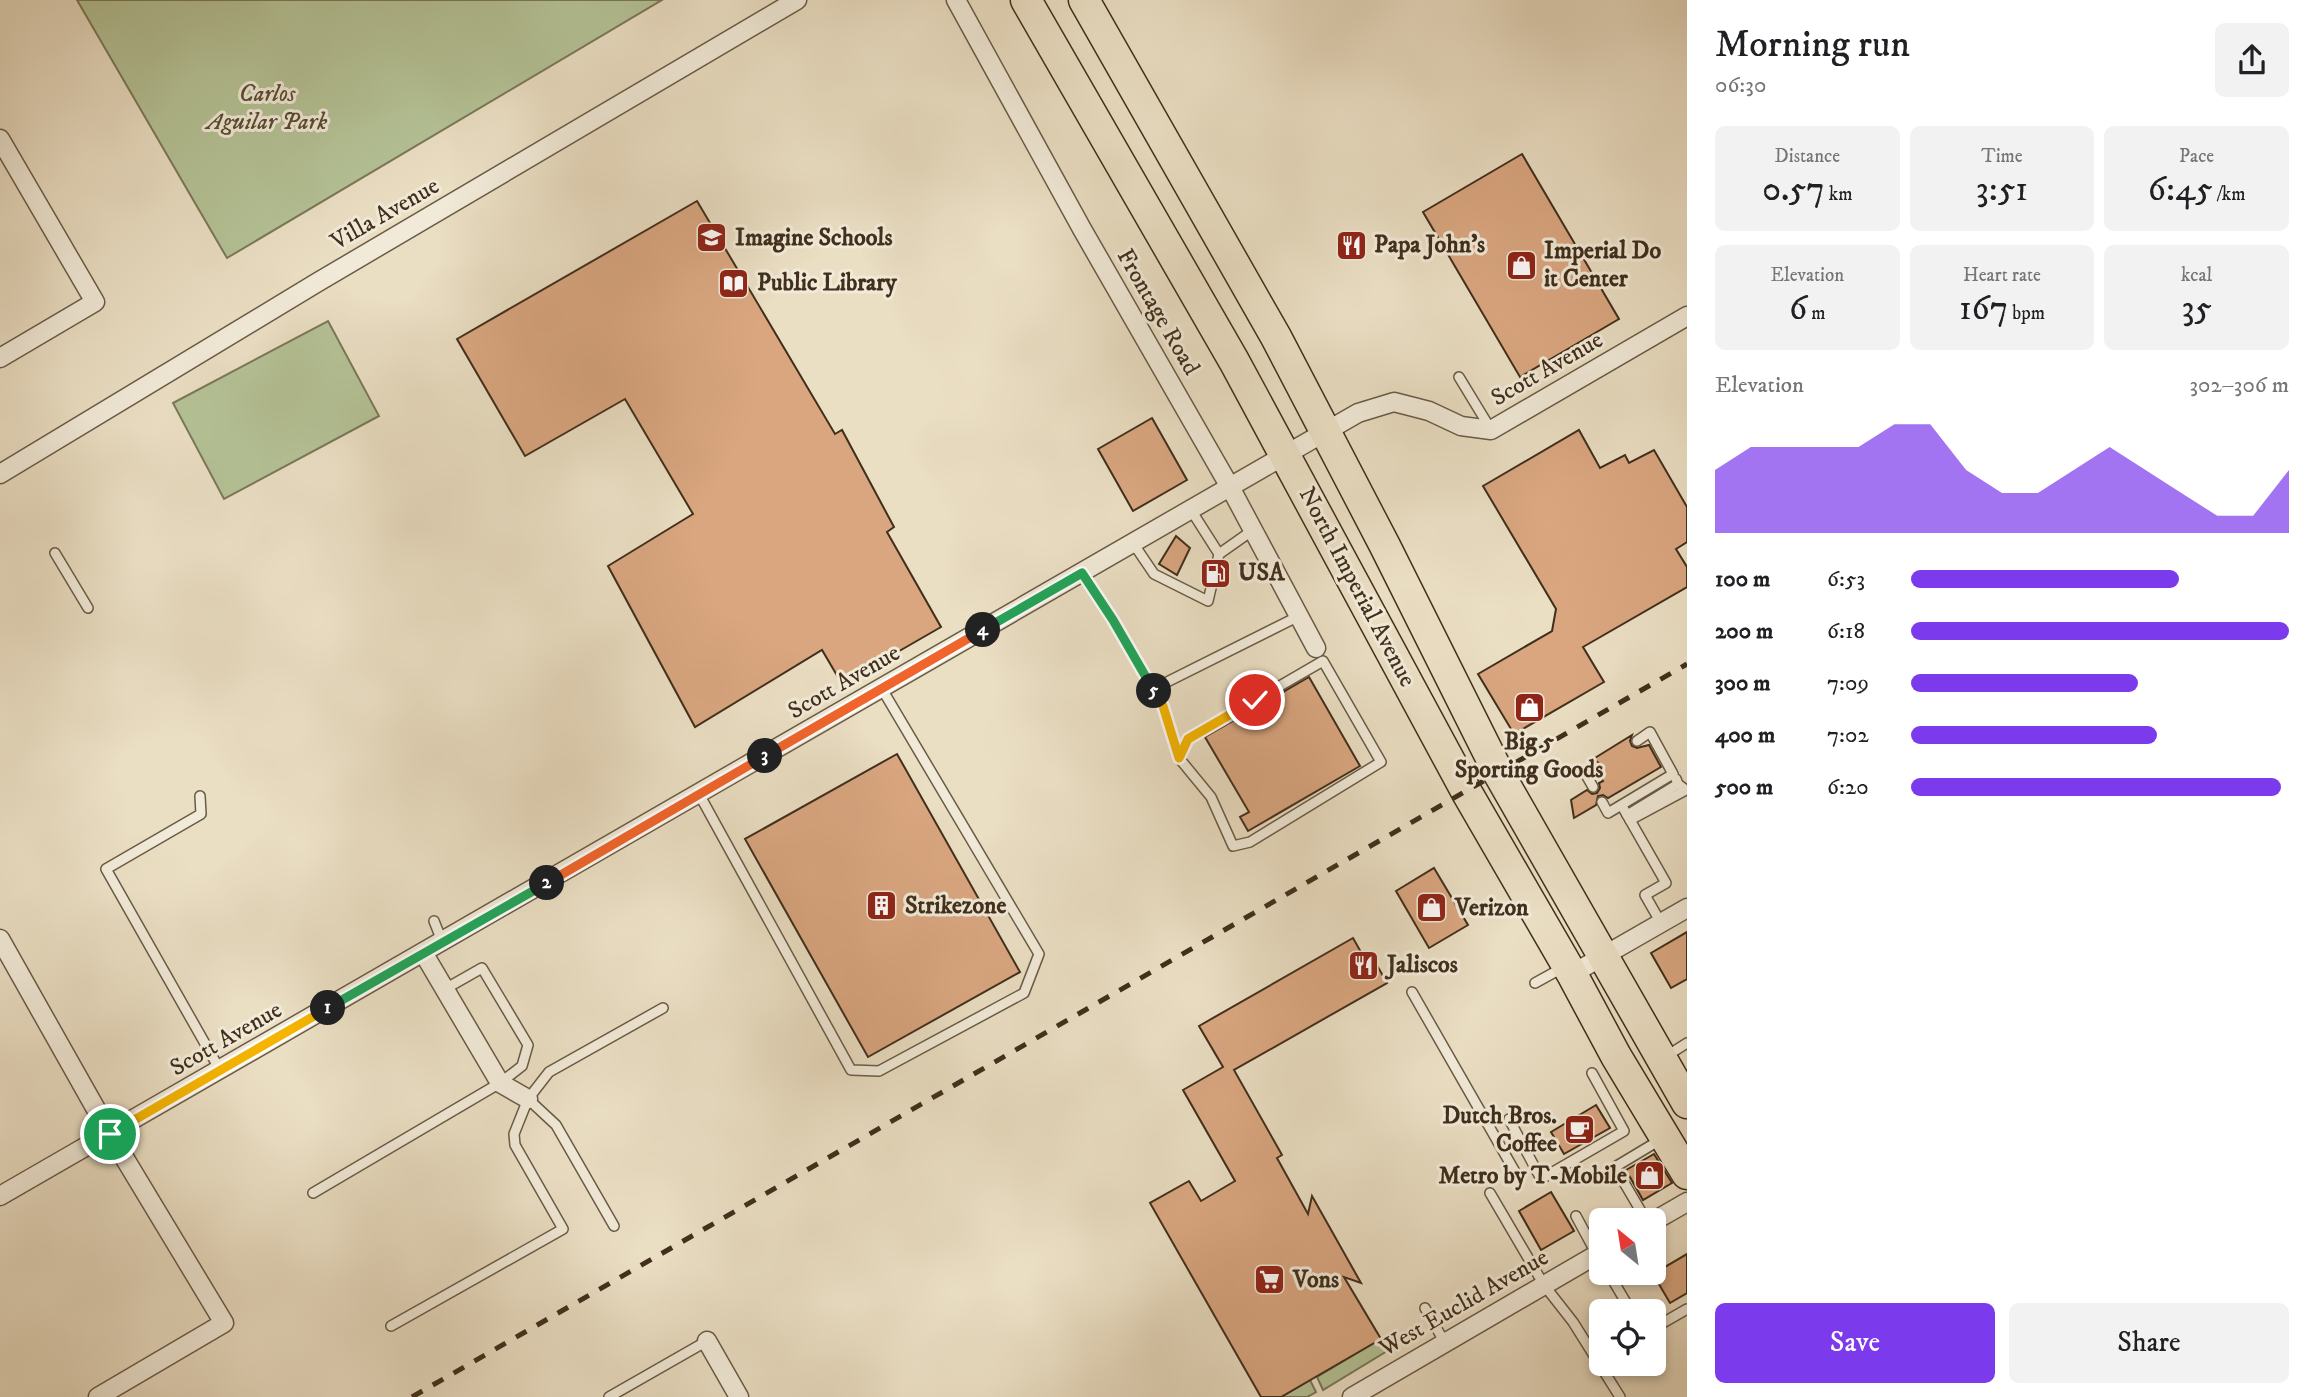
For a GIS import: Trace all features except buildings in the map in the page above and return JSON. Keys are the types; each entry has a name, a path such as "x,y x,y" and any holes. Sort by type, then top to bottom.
{"highway":[{"name":"North Imperial Avenue","path":"1026,0 1234,361 1466,791 1570,970 1601,1067 1666,1136 1687,1174"},
{"name":"North Imperial Avenue","path":"1084,0 1276,337 1499,774 1687,1103"}],"street":[{"name":"Villa Avenue","path":"0,474 318,282 797,0"},
{"name":"Frontage Road","path":"956,0 1082,229 1230,487 1319,655"},
{"path":"0,139 95,302 0,358"},
{"name":"Scott Avenue","path":"0,1196 1358,414 1394,402 1429,411 1461,426 1491,430 1687,316"},
{"path":"1570,970 1603,956 1687,908"},
{"path":"0,939 110,1134 225,1323 98,1397"},
{"path":"424,954 500,1083 528,1099"},
{"path":"1666,1214 1687,1202"},
{"name":"West Euclid Avenue","path":"1352,1397 1589,1262"},
{"path":"707,1341 739,1397"}],"lane":[{"path":"1459,377 1491,430"},
{"path":"1191,510 1219,554"},
{"path":"1133,543 1153,574 1208,601 1219,554 1253,530"},
{"path":"55,553 88,608"},
{"path":"1082,573 1163,706 1179,758 1211,797 1233,846 1250,842 1381,762 1319,655 1188,739 1179,758"},
{"path":"1153,689 1298,616"},
{"path":"699,794 851,1070 879,1071 1024,993 1039,954 882,689"},
{"path":"1602,802 1608,813 1626,814 1678,784 1650,732 1637,740"},
{"path":"1593,787 1584,773 1594,767"},
{"path":"1626,814 1673,774"},
{"path":"200,796 201,814 106,869 220,1070"},
{"path":"1626,814 1665,883 1645,895 1661,923"},
{"path":"434,921 443,943"},
{"path":"313,1193 500,1083 522,1066 528,1045 482,968 444,989"},
{"path":"1535,983 1570,970"},
{"path":"1412,992 1518,1177"},
{"path":"391,1326 563,1229 515,1145 513,1133 528,1099 549,1072 663,1008"},
{"path":"1661,1059 1687,1043"},
{"path":"1509,1119 1542,1179 1624,1131 1601,1067"},
{"path":"528,1099 556,1125 614,1226"},
{"path":"1639,1208 1615,1167 1666,1136"},
{"path":"1490,1193 1544,1285 1573,1322 1620,1397"},
{"path":"1576,1216 1589,1238"},
{"path":"1425,1308 1445,1343"},
{"path":"1666,1321 1687,1309"},
{"path":"609,1397 707,1341"}],"green space":[{"name":"Carlos Aguilar Park","path":"77,0 662,0 227,258"},
{"path":"328,321 379,416 224,499 173,403"},
{"path":"1381,1339 1397,1345 1323,1390 1317,1377"},
{"path":"1310,1380 1316,1392 1307,1397 1281,1397"}],"railway":[{"path":"412,1397 1687,664"}],"place":[{"name":"Imagine Schools","path":"712,238"},
{"name":"Papa John's","path":"1351,245"},
{"name":"Imperial Do it Center","path":"1521,265"},
{"name":"Public Library","path":"734,283"},
{"name":"USA","path":"1215,573"},
{"name":"Big 5 Sporting Goods","path":"1529,708"},
{"name":"Strikezone","path":"882,906"},
{"name":"Verizon","path":"1432,908"},
{"name":"Jaliscos","path":"1364,965"},
{"name":"Dutch Bros. Coffee","path":"1580,1130"},
{"name":"Metro by T-Mobile","path":"1650,1176"},
{"name":"Vons","path":"1270,1280"}],"route":[{"path":"110,1134 1082,573 1163,706 1179,758 1188,739 1255,700"}]}
